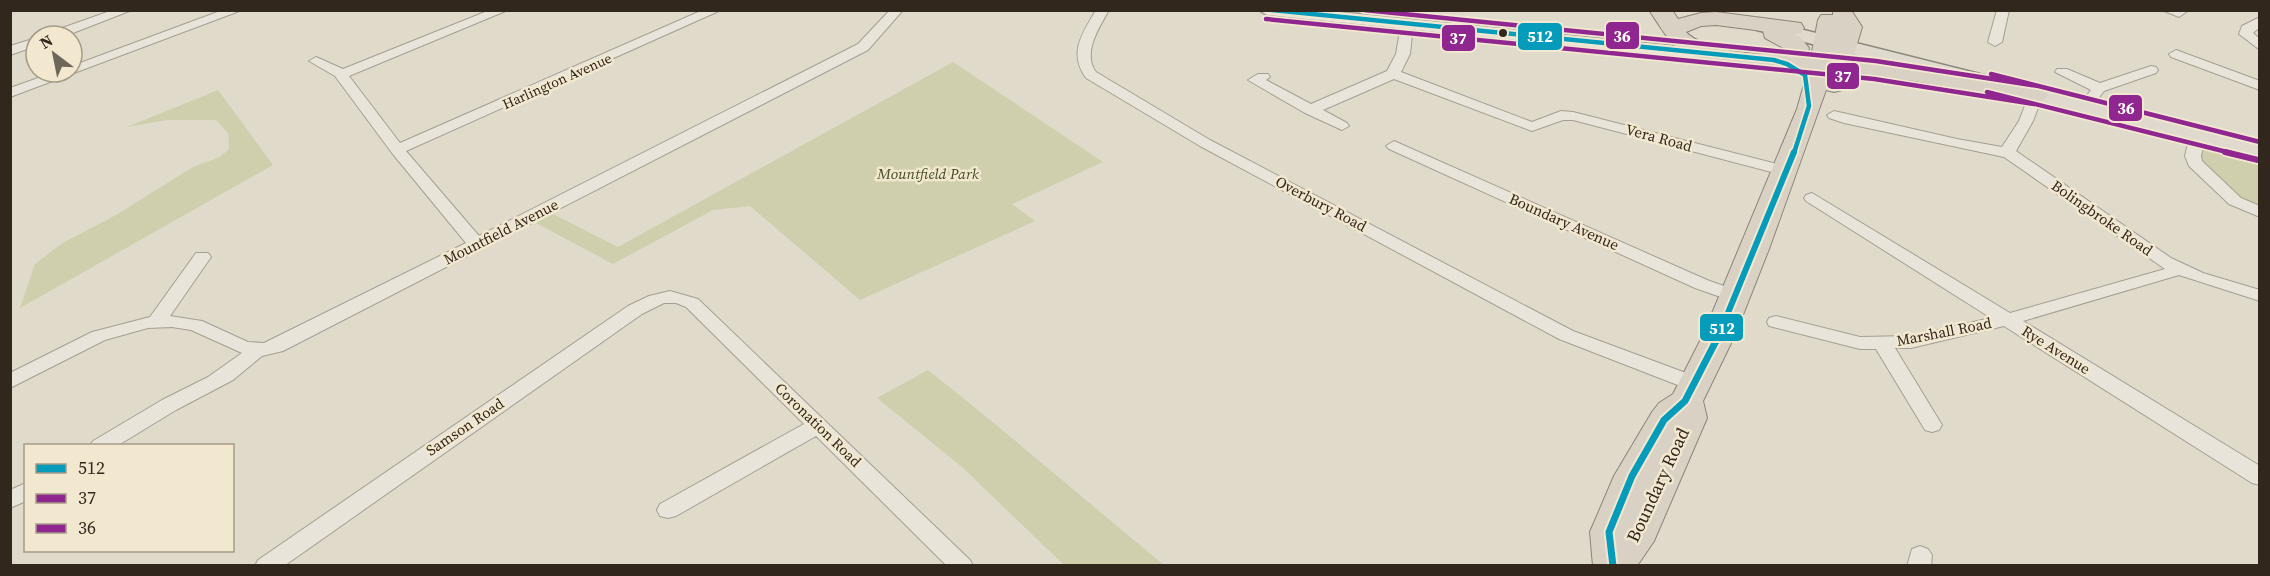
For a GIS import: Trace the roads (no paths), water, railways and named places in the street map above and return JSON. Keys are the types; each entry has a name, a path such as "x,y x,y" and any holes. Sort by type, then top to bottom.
{"highway":[{"path":"1659,10 1666,17 1677,37 1690,46 1723,55 1774,60 1794,57 1798,48 1792,42 1768,30"},
{"path":"1696,10 1730,21 1834,43 1914,74 1964,82"},
{"path":"1673,30 1680,25 1697,20 1730,21"},
{"path":"1768,30 1802,28 1876,64 2036,96"},
{"path":"1774,60 1834,43"},
{"path":"1832,90 1834,43"},
{"name":"Boundary Road","path":"1613,566 1635,541 1690,418 1690,392 1719,335 1764,220 1787,171 1834,43"},
{"name":"Boundary Road","path":"1774,60 1787,64 1805,75 1809,109"},
{"path":"1809,109 1832,90 1865,78 1914,74"}],"main road":[{"path":"1834,43 2036,96 2094,98 2198,135 2259,150"}],"street":[{"path":"84,25 126,10"},
{"path":"84,66 236,10"},
{"path":"316,62 342,74 502,10"},
{"name":"Harlington Avenue","path":"397,150 418,143 715,10"},
{"name":"Mountfield Avenue","path":"103,444 230,373 246,362 256,351 276,347 863,46 897,10"},
{"name":"Overbury Road","path":"1103,10 1088,36 1083,60 1083,68 1091,75 1205,142 1615,363 1690,392"},
{"path":"1267,10 1723,55"},
{"path":"1995,42 2003,10"},
{"path":"2259,21 2247,28 2246,34 2259,46"},
{"path":"1393,74 1403,54 1407,25"},
{"path":"1607,44 1653,43 1673,30"},
{"path":"2181,59 2259,86"},
{"path":"2062,72 2094,98 2151,70"},
{"path":"342,74 397,150 469,237 479,244"},
{"path":"1310,110 1393,74 1414,80 1548,134"},
{"path":"1254,80 1342,126"},
{"path":"10,93 35,84"},
{"path":"1834,115 1957,144 2009,153 2008,149 2026,121 2036,96"},
{"name":"Vera Road","path":"1532,127 1561,115 1573,116 1787,171"},
{"path":"2198,135 2193,156 2195,163 2235,201 2259,212"},
{"name":"Boundary Avenue","path":"1394,146 1701,284 1735,296"},
{"name":"Bolingbroke Road","path":"2009,153 2165,262 2180,270 2259,296"},
{"name":"Rye Avenue","path":"1812,198 1844,225 2254,469"},
{"path":"155,323 202,257"},
{"name":"Marshall Road","path":"1776,322 1860,344 1911,342 2007,320 2180,270"},
{"name":"Coronation Road","path":"667,296 685,299 692,303 819,425 957,564"},
{"name":"Samson Road","path":"266,566 634,310 667,296"},
{"path":"10,382 77,345 123,328 155,323 192,324 237,346 256,351"},
{"path":"1883,344 1932,425"},
{"path":"668,510 819,425"},
{"path":"10,500 24,492"}],"park label":[{"name":"Mountfield Park","path":"928,174"}]}
